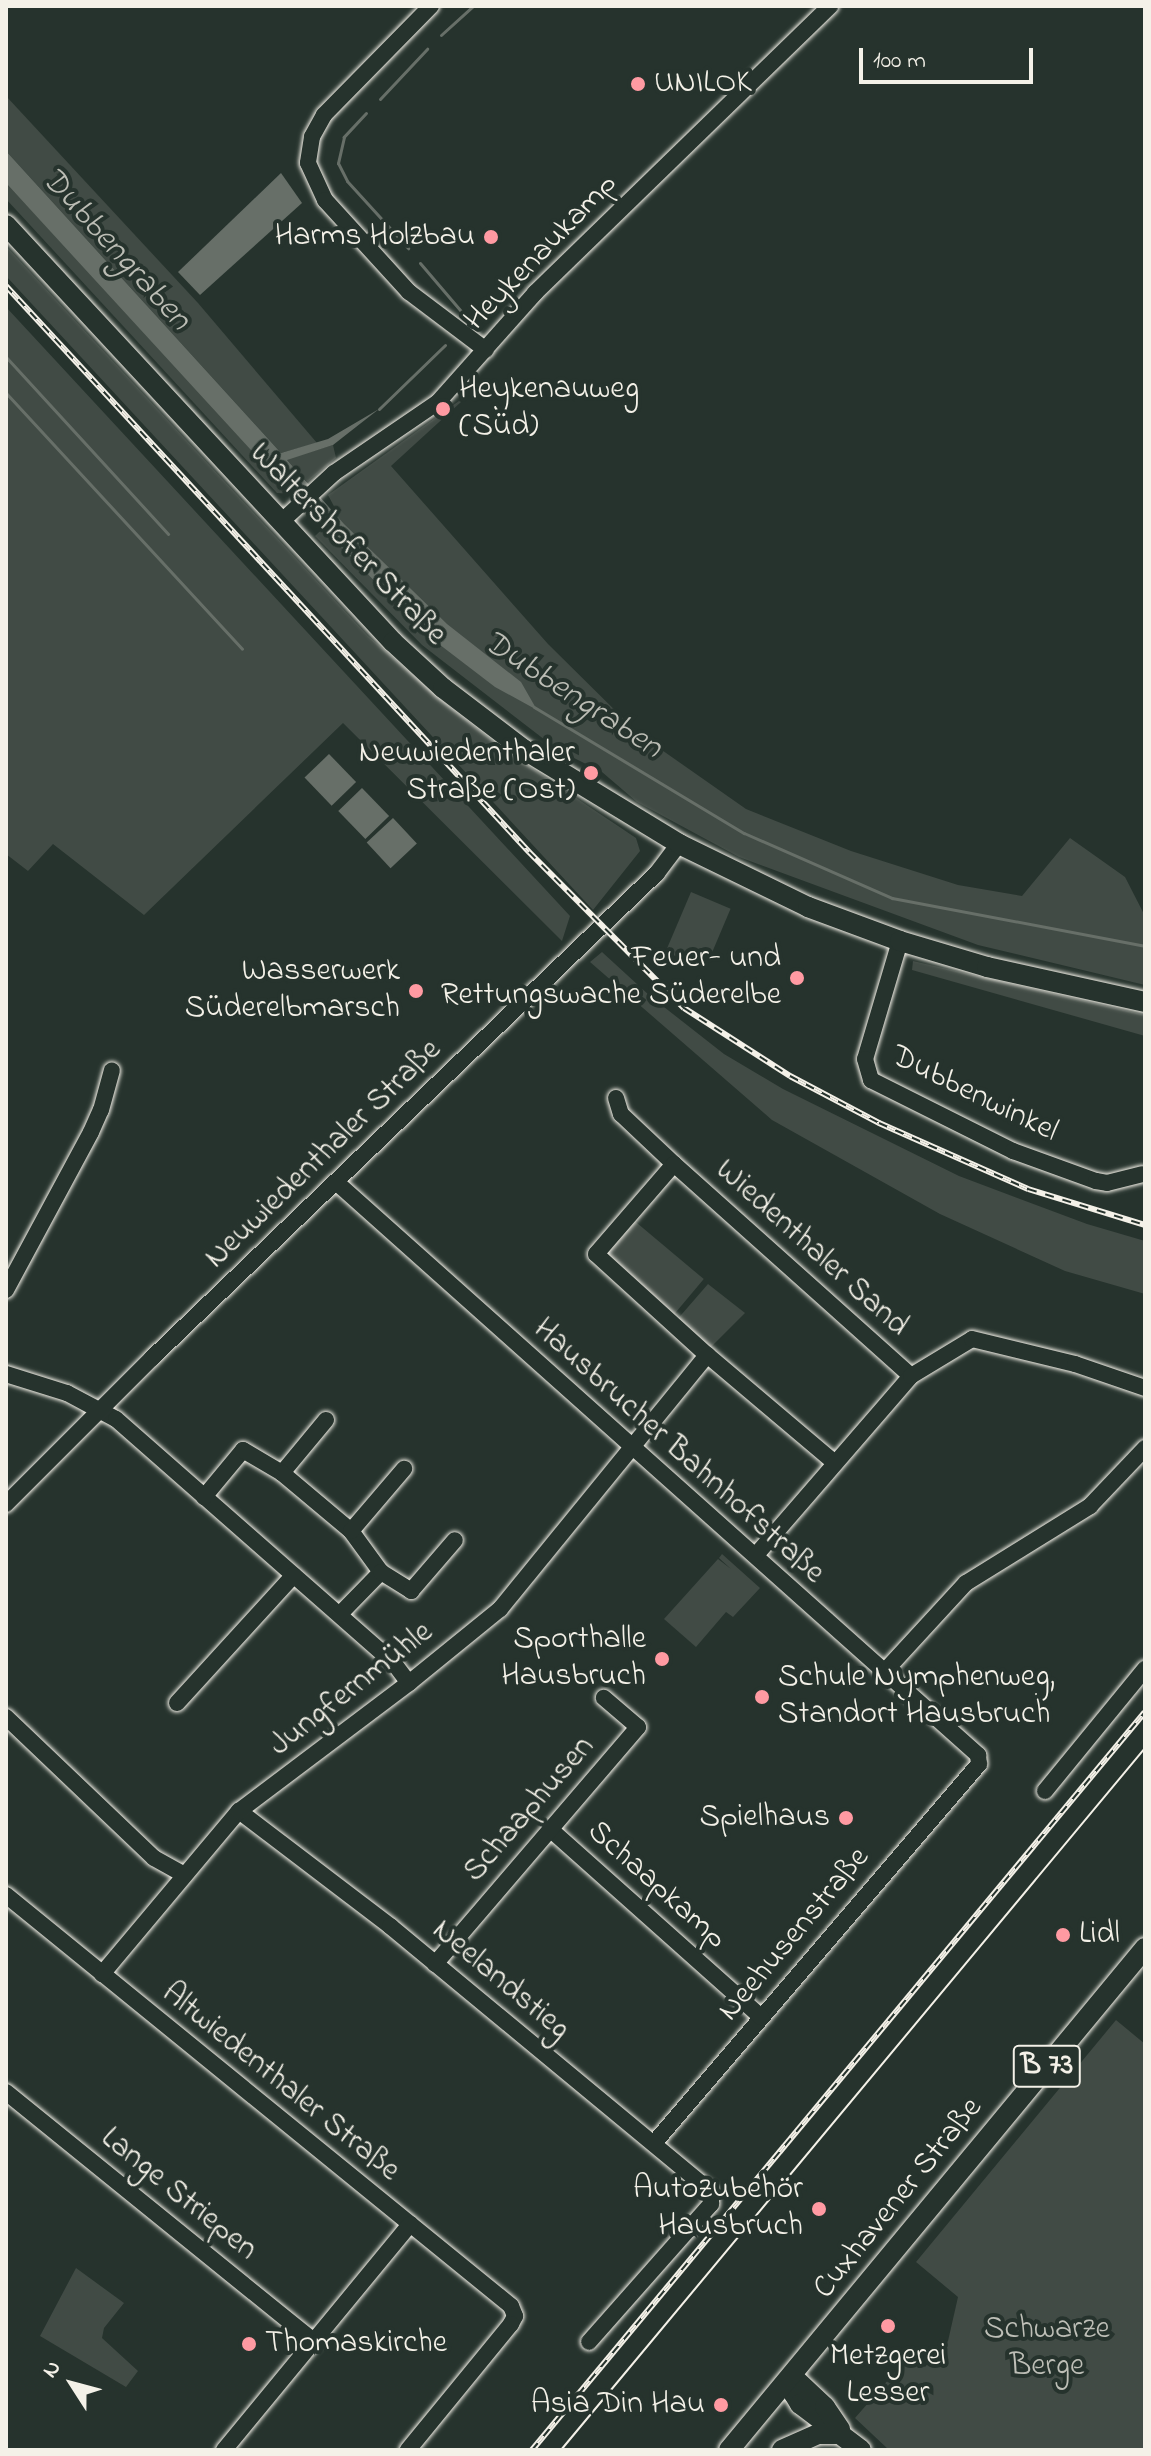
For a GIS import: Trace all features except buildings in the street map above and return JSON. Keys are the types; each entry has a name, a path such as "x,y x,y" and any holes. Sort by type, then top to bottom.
{"main road":[{"name":"Waltershofer Straße","path":"6,225 393,642 443,688 523,749 679,844 783,896 900,941 987,967 1145,1002"},
{"name":"Cuxhavener Straße","path":"729,2450 1145,1948"},
{"path":"792,2376 794,2394 800,2404 861,2450"},
{"path":"782,2450 818,2434 844,2435"}],"street":[{"path":"431,6 324,115 312,137 308,163 325,200 409,292 486,350"},
{"name":"Heykenaukamp","path":"281,522 320,486 438,402 535,293 830,6"},
{"name":"Neuwiedenthaler Straße","path":"6,1504 657,873 679,844"},
{"name":"Dubbenwinkel","path":"900,941 865,1059 871,1080 1013,1151 1096,1181 1107,1183 1142,1174"},
{"path":"6,1290 101,1110 112,1070"},
{"name":"Wiedenthaler Sand","path":"616,1098 621,1114 674,1164 911,1376"},
{"name":"Wiedenthaler Sand","path":"674,1164 596,1254 707,1355 835,1463"},
{"name":"Hausbrucher Bahnhofstraße","path":"336,1182 976,1751 979,1764"},
{"path":"756,1555 911,1376 972,1339 1075,1364 1145,1388"},
{"path":"634,1448 707,1355"},
{"path":"6,1374 67,1393 101,1409 340,1614 393,1662 409,1683"},
{"path":"282,1473 326,1420"},
{"name":"Jungfernmühle","path":"102,1974 239,1811 409,1683 500,1609 634,1448"},
{"path":"885,1671 966,1583 1090,1506 1139,1469 1145,1448"},
{"path":"204,1497 243,1450 282,1473 351,1531 381,1572 411,1591 455,1540"},
{"path":"351,1531 404,1469"},
{"path":"340,1614 381,1572"},
{"path":"177,1703 294,1575"},
{"path":"1045,1791 1145,1669"},
{"name":"Schaaphusen","path":"435,1964 638,1727 604,1698"},
{"path":"6,1717 154,1858 185,1875"},
{"name":"Neehusenstraße","path":"654,2143 979,1764"},
{"name":"Neelandstieg","path":"239,1811 435,1964 707,2187 711,2204 589,2342"},
{"name":"Schaapkamp","path":"550,1829 761,2017"},
{"name":"Altwiedenthaler Straße","path":"6,1895 507,2301 514,2316 408,2450"},
{"name":"Lange Striepen","path":"6,2092 315,2342"},
{"path":"224,2450 410,2224"}],"green space":[{"path":"6,96 198,303 317,443 281,453 6,151"},
{"path":"6,183 293,494 277,493 6,199"},
{"path":"6,246 368,636 453,710 506,751 636,838 640,851 593,910 6,276"},
{"path":"6,307 570,916 562,941 343,723 144,915 53,844 28,871 6,854"},
{"path":"459,401 391,466 548,644 639,734 746,809 851,851 958,885 1022,896 1070,838 1125,877 1145,916 1145,985 978,945 739,857 637,802 602,772 558,750 422,645 315,536 338,514 328,495"},
{"path":"333,445 336,458 307,482 286,459"},
{"path":"691,892 731,909 705,969 666,952"},
{"path":"602,952 650,996 724,1054 783,1089 959,1176 1087,1224 1145,1241 1145,1294 1065,1271 940,1214 772,1120 590,962"},
{"path":"913,961 1145,1015 1145,1036 912,970"},
{"path":"631,1218 704,1279 674,1315 601,1254"},
{"path":"708,1284 745,1313 706,1352 675,1322"},
{"path":"722,1554 760,1588 733,1617 726,1612 696,1647 664,1619 718,1559 731,1569 719,1558"},
{"name":"Schwarze Berge","path":"1116,2020 1145,2044 1145,2450 889,2450 855,2418 910,2355 925,2367 948,2341 958,2297 916,2262"},
{"path":"76,2268 124,2303 104,2328 102,2338 138,2371 126,2387 40,2336"}],"shaded area":[{"path":"6,151 281,453 328,439 379,409 333,445 287,460 344,524 447,624 521,682 537,710 495,687 431,638 329,535 6,183"},
{"path":"281,173 302,203 200,295 178,272"},
{"path":"329,754 356,782 332,806 305,778"},
{"path":"362,788 389,816 365,839 338,811"},
{"path":"393,818 417,844 391,868 367,843"}],"waterway":[{"path":"441,35 473,6"},
{"path":"380,99 427,49"},
{"path":"366,113 344,137 338,163 347,181 408,248"},
{"path":"420,263 461,311"},
{"path":"379,409 445,345"},
{"path":"6,357 168,534"},
{"path":"6,393 242,649"},
{"name":"Dubbengraben","path":"534,707 744,833 892,898 1145,946"}],"tram line":[{"path":"561,2450 1145,1748"}],"railway":[{"path":"6,286 529,852 684,1008 790,1076 879,1123 1028,1189 1145,1225"},
{"path":"532,2450 1145,1712"}],"place":[{"name":"UNILOK","path":"638,84"},
{"name":"Harms Holzbau","path":"491,237"},
{"name":"Heykenauweg (Süd)","path":"443,409"},
{"name":"Neuwiedenthaler Straße (Ost)","path":"591,773"},
{"name":"Feuer- und Rettungswache Süderelbe","path":"797,978"},
{"name":"Wasserwerk Süderelbmarsch","path":"416,991"},
{"name":"Sporthalle Hausbruch","path":"662,1659"},
{"name":"Schule Nymphenweg, Standort Hausbruch","path":"762,1697"},
{"name":"Spielhaus","path":"846,1818"},
{"name":"Lidl","path":"1063,1935"},
{"name":"Autozubehör Hausbruch","path":"819,2209"},
{"name":"Metzgerei Lesser","path":"888,2326"},
{"name":"Thomaskirche","path":"249,2344"},
{"name":"Asia Din Hau","path":"721,2405"}]}
